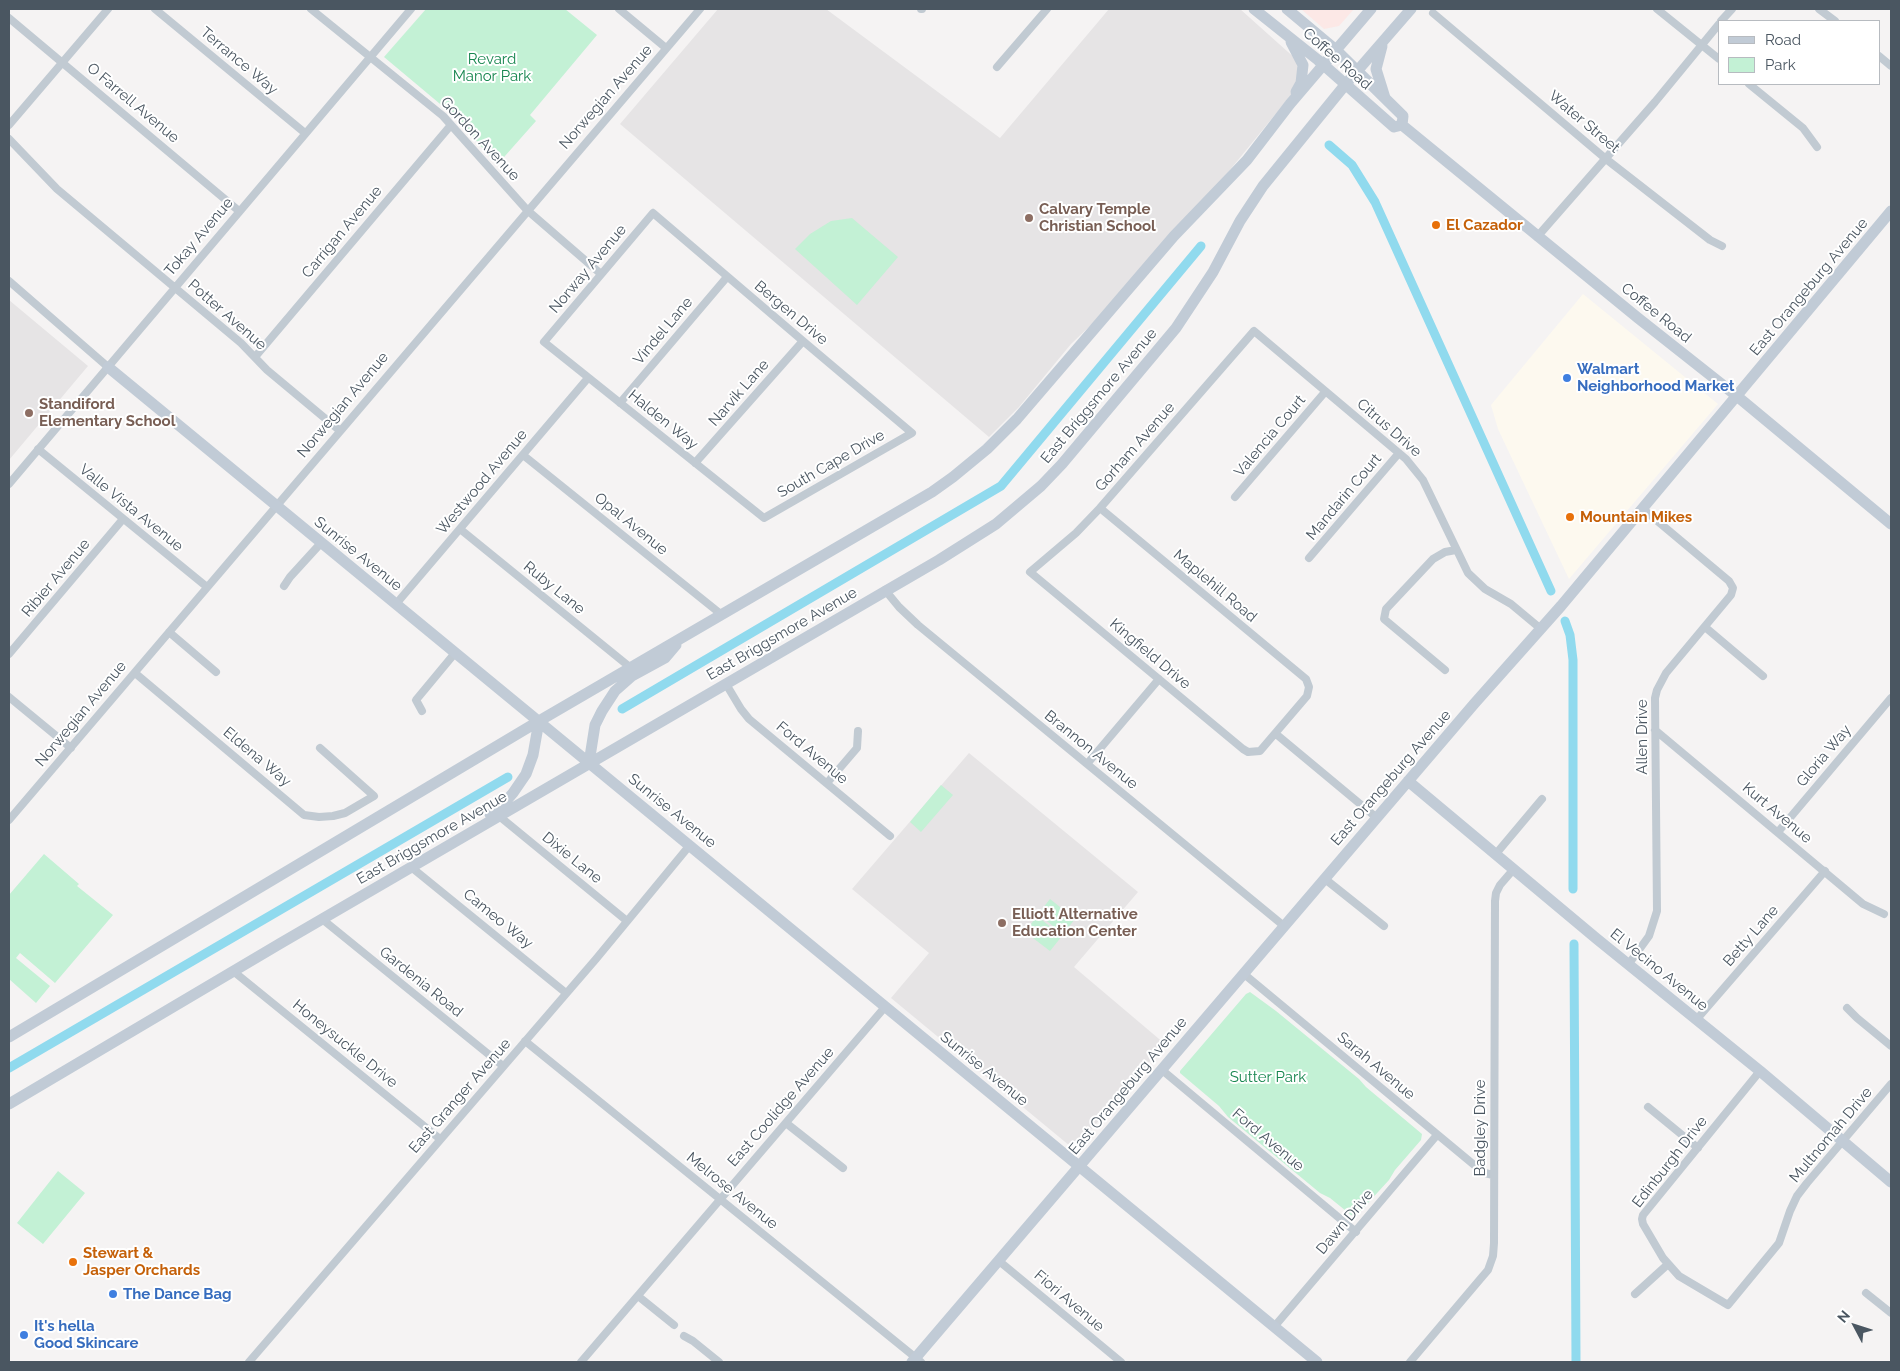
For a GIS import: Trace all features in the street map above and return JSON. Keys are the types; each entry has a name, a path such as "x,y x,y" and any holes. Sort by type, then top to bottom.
{"main road":[{"name":"Coffee Road","path":"1254,9 1323,65 1394,127 1402,126 1537,237 1738,397 1891,524"},
{"name":"Coffee Road","path":"1287,9 1336,50 1403,116 1402,126"},
{"path":"9,1037 539,721 932,492 987,449 1017,419 1174,236 1247,160 1290,104 1371,9"},
{"name":"East Briggsmore Avenue","path":"9,1104 233,971 971,541 996,524 1034,492 1062,464 1176,328 1209,280 1240,221 1263,186 1345,85 1411,9"},
{"path":"1284,33 1297,50 1303,64 1301,83 1290,104"},
{"path":"1384,41 1376,69 1385,99"},
{"name":"East Orangeburg Avenue","path":"916,1361 1079,1166 1738,397 1891,211"},
{"name":"Sunrise Avenue","path":"108,367 1317,1362"},
{"path":"589,763 595,725 615,691 632,676 665,658 680,639"},
{"path":"458,840 471,826 498,809 513,793 526,774 530,765 539,721"},
{"name":"El Vecino Avenue","path":"1408,782 1628,965 1760,1071 1891,1182"}],"street":[{"path":"9,125 108,9"},
{"name":"Terrance Way","path":"155,9 305,133"},
{"name":"Gordon Avenue","path":"311,9 443,116 527,210 601,274"},
{"name":"Tokay Avenue","path":"9,484 411,9"},
{"path":"619,9 666,48"},
{"name":"Norwegian Avenue","path":"9,820 339,430 700,9"},
{"path":"997,67 1047,9"},
{"path":"1657,9 1718,58"},
{"path":"1723,20 1732,9"},
{"path":"1819,9 1834,20"},
{"name":"Water Street","path":"1433,13 1606,159 1710,240 1722,246"},
{"name":"O Farrell Avenue","path":"9,18 239,211"},
{"path":"1537,237 1606,159 1718,25"},
{"path":"1880,57 1891,66"},
{"path":"1750,85 1803,128 1817,147"},
{"name":"Carrigan Avenue","path":"254,357 451,124"},
{"name":"Potter Avenue","path":"9,139 57,189 242,343 267,370 339,430"},
{"name":"Norway Avenue","path":"544,342 653,213"},
{"name":"Bergen Drive","path":"653,213 912,433"},
{"name":"Vindel Lane","path":"620,403 727,276"},
{"name":"Sunrise Avenue","path":"9,281 108,367"},
{"name":"Citrus Drive","path":"1254,331 1399,453 1414,468 1423,480 1464,566 1485,589 1511,604 1541,629"},
{"name":"Gorham Avenue","path":"1030,572 1076,532 1100,508 1254,331"},
{"name":"Narvik Lane","path":"696,464 803,341"},
{"name":"Halden Way","path":"544,342 764,518"},
{"name":"Westwood Avenue","path":"396,604 588,378"},
{"name":"Valencia Court","path":"1235,497 1325,392"},
{"name":"South Cape Drive","path":"764,518 912,433"},
{"name":"Valle Vista Avenue","path":"38,449 207,587"},
{"name":"Mandarin Court","path":"1309,558 1399,453"},
{"name":"Opal Avenue","path":"523,455 722,615"},
{"name":"Maplehill Road","path":"1100,508 1306,679 1309,687 1307,696 1276,734"},
{"name":"Allen Drive","path":"1628,965 1649,936 1657,911 1655,698 1661,679 1705,628 1731,595 1733,588 1729,581 1642,509"},
{"name":"Ribier Avenue","path":"9,654 123,519"},
{"name":"Ruby Lane","path":"460,529 631,668"},
{"path":"284,586 321,543"},
{"path":"1445,670 1384,619 1386,609 1433,559 1445,552 1456,550"},
{"name":"Kingfield Drive","path":"1030,572 1243,749 1255,752 1264,748 1276,734"},
{"name":"Brannon Avenue","path":"885,590 918,625 1284,926"},
{"path":"1705,628 1763,676"},
{"path":"169,632 216,672"},
{"path":"422,711 416,700 455,653"},
{"name":"Eldena Way","path":"135,673 304,814 319,817 346,813 374,796 320,748"},
{"path":"1087,764 1159,679"},
{"name":"Ford Avenue","path":"726,684 740,709 750,719 890,836"},
{"path":"9,697 71,748"},
{"name":"Gloria Way","path":"1778,832 1891,698"},
{"name":"Kurt Avenue","path":"1655,730 1826,871 1863,904 1884,914"},
{"path":"827,784 857,748 858,731"},
{"path":"1276,734 1377,818"},
{"path":"1495,855 1542,799"},
{"name":"Dixie Lane","path":"500,816 628,921"},
{"name":"East Granger Avenue","path":"249,1362 628,921 690,845"},
{"name":"Cameo Way","path":"412,867 566,993"},
{"name":"Badgley Drive","path":"1410,1362 1488,1270 1491,1262 1494,1242 1495,901 1500,885 1513,870"},
{"name":"Betty Lane","path":"1697,1019 1826,871"},
{"path":"1324,879 1384,926"},
{"name":"Gardenia Road","path":"322,919 503,1066"},
{"name":"Honeysuckle Drive","path":"233,971 440,1139"},
{"name":"Sarah Avenue","path":"1244,974 1485,1174 1493,1175"},
{"name":"East Coolidge Avenue","path":"581,1362 885,1007"},
{"path":"1847,1008 1891,1046"},
{"name":"Melrose Avenue","path":"525,1041 916,1361"},
{"name":"Ford Avenue","path":"1162,1070 1356,1232"},
{"name":"Edinburgh Drive","path":"1728,1304 1685,1281 1667,1265 1642,1224 1642,1219 1643,1215 1760,1071"},
{"name":"Multnomah Drive","path":"1728,1304 1779,1243 1798,1196 1891,1084"},
{"path":"1648,1107 1698,1148"},
{"path":"786,1123 843,1168"},
{"name":"Dawn Drive","path":"1274,1327 1437,1135"},
{"name":"Fiori Avenue","path":"999,1261 1121,1362"},
{"path":"1635,1294 1667,1265"},
{"path":"1866,1293 1891,1314"},
{"path":"638,1296 674,1325"},
{"path":"684,1336 719,1362"}],"shaded area":[{"path":"718,9 826,9 1000,138 1109,9 1240,9 1297,60 1300,84 1207,198 1092,324 1071,344 1019,407 989,437 620,124"},
{"path":"1301,9 1354,9 1339,26 1324,29"},
{"path":"1583,294 1718,404 1569,579 1498,429 1491,405"},
{"name":"Standiford Elementary School","path":"9,300 88,366 9,460"},
{"name":"Elliott Alternative Education Center","path":"969,753 1138,892 1074,967 1165,1044 1076,1147 1070,1146 891,998 929,953 852,889"}],"green space":[{"name":"Revard Manor Park","path":"426,9 565,9 597,35 530,115 536,121 497,165 458,119 384,57"},
{"path":"852,218 898,257 857,305 795,249 810,234 831,221"},
{"path":"941,785 953,795 921,832 910,822"},
{"path":"44,854 79,884 77,886 113,915 55,983 20,953 16,958 50,986 36,1003 9,979 9,895"},
{"path":"1050,899 1075,919 1063,934 1038,914"},
{"path":"1037,916 1062,936 1050,951 1025,932"},
{"name":"Sutter Park","path":"1250,992 1359,1079 1422,1134 1421,1140 1395,1170 1389,1180 1356,1216 1351,1215 1330,1198 1320,1193 1228,1117 1219,1106 1180,1073 1246,994"},
{"path":"58,1171 85,1193 43,1244 17,1223"}],"waterway":[{"path":"1329,145 1352,165 1375,202 1551,591"},
{"path":"622,709 1001,486 1201,246"},
{"path":"1565,621 1570,635 1573,660 1573,889"},
{"path":"9,1068 508,777"},
{"path":"1574,944 1576,1362"}],"place":[{"name":"Calvary Temple Christian School","path":"1029,218"},
{"name":"El Cazador","path":"1436,225"},
{"name":"Walmart Neighborhood Market","path":"1567,378"},
{"name":"Standiford Elementary School","path":"29,413"},
{"name":"Mountain Mikes","path":"1570,517"},
{"name":"Elliott Alternative Education Center","path":"1002,923"},
{"name":"Stewart & Jasper Orchards","path":"73,1262"},
{"name":"The Dance Bag","path":"113,1294"},
{"name":"It's hella Good Skincare","path":"24,1335"}]}
